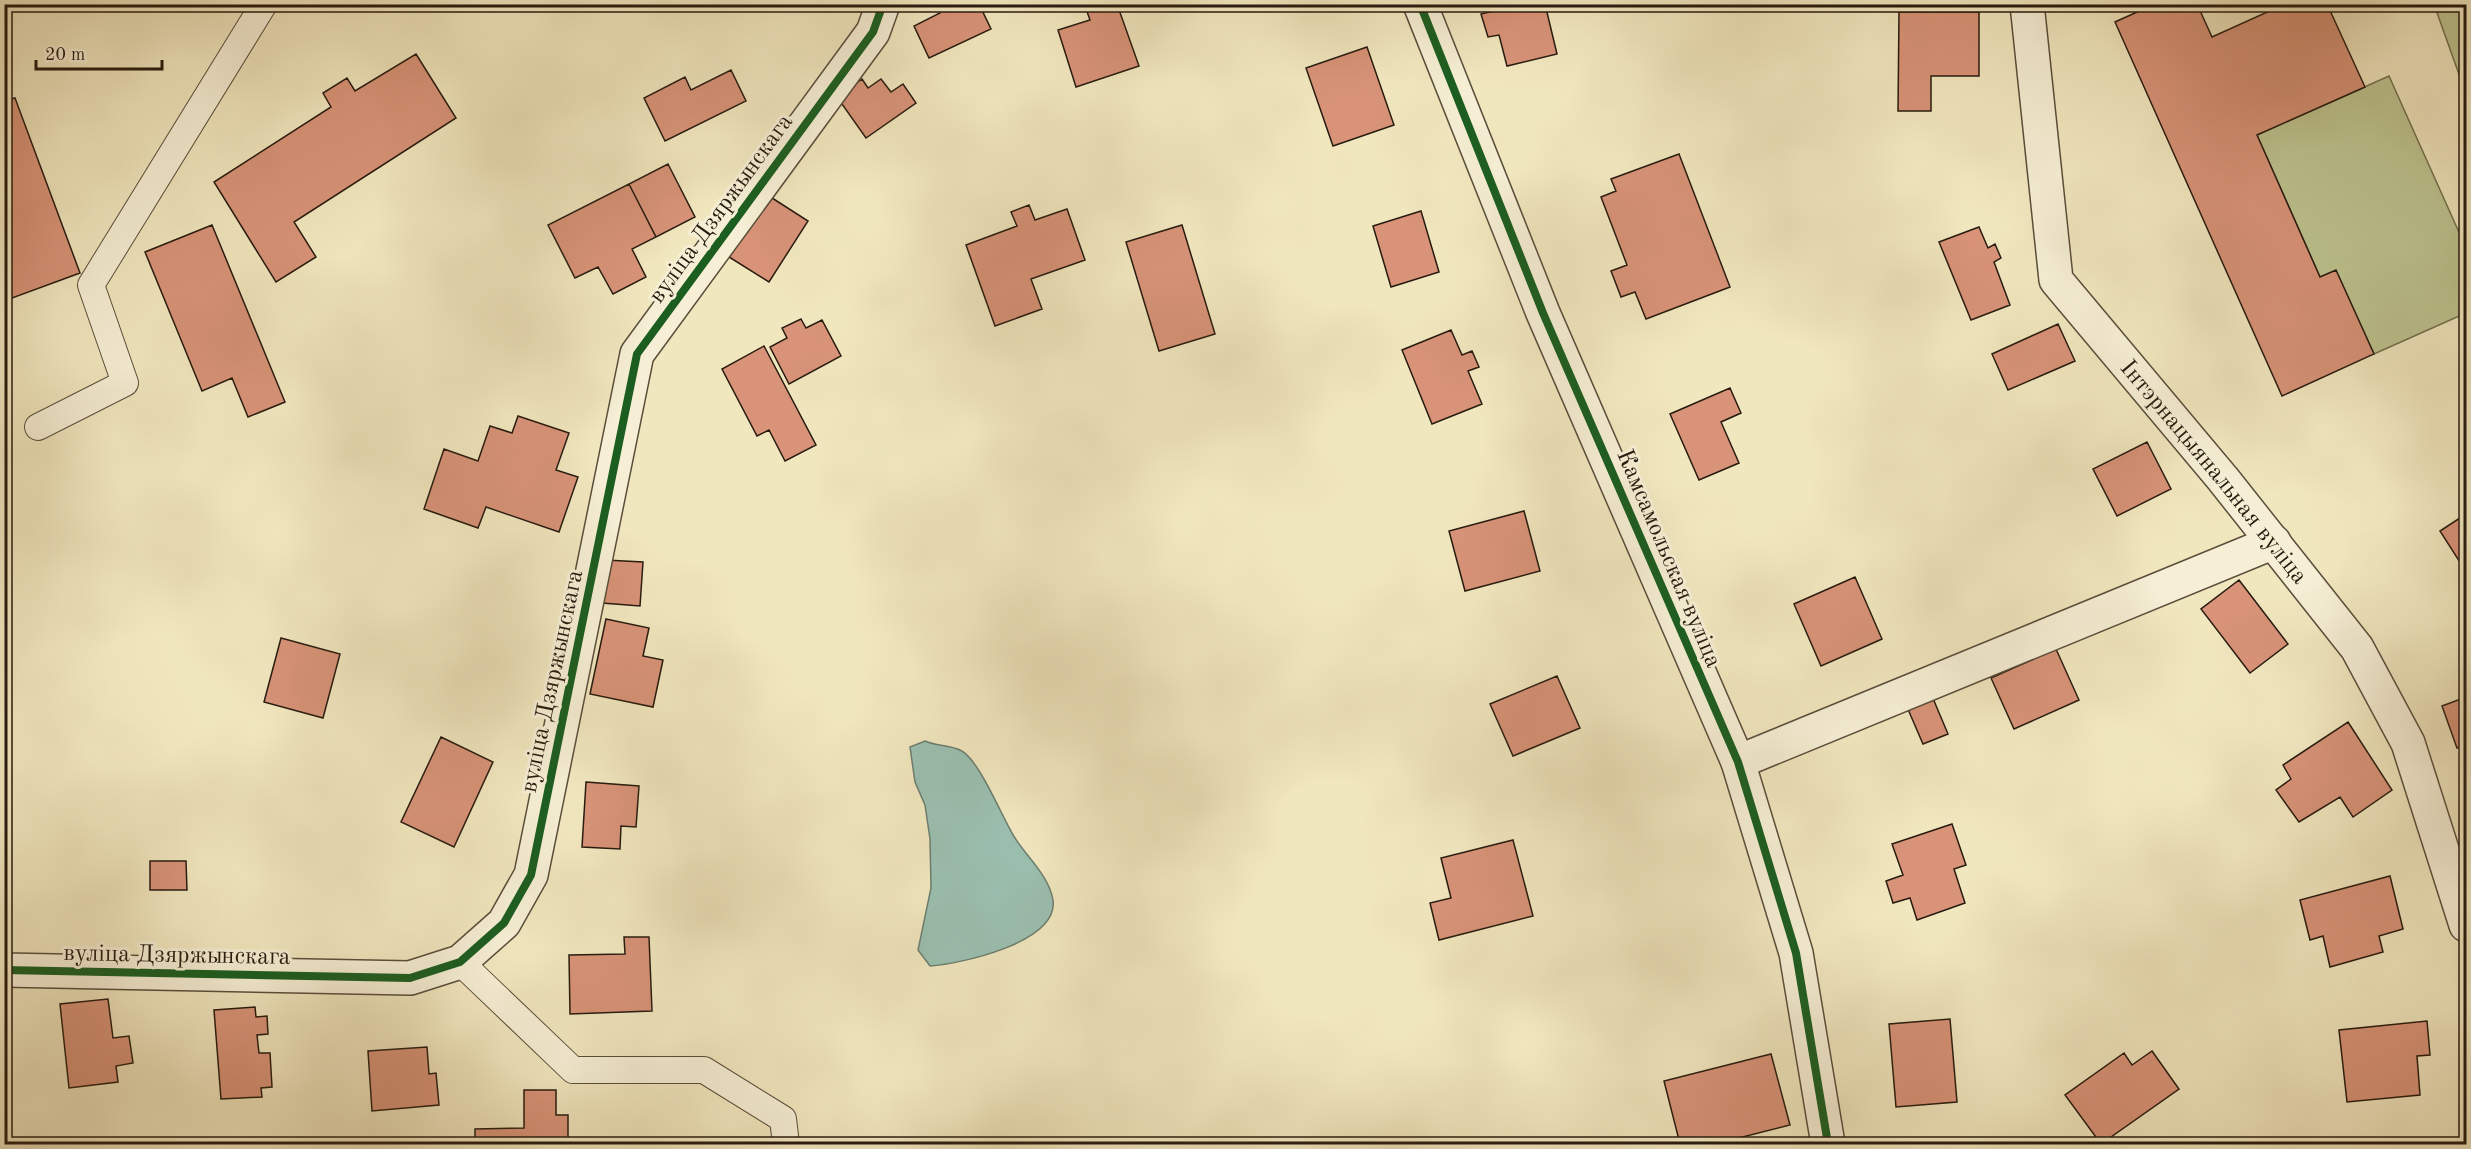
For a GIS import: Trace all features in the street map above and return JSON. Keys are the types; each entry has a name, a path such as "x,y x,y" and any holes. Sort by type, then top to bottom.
{"street":[{"name":"вуліца Дзяржынскага","path":"4,970 410,978 460,962 504,923 531,875 637,354 873,32 882,4"},
{"name":"Камсамольская вуліца","path":"1420,4 1543,313 1738,762 1796,953 1828,1144"},
{"name":"Інтэрнацыянальная вуліца","path":"2027,4 2056,280 2274,542 2357,648 2408,743 2466,925"},
{"path":"1738,762 2274,542"}],"lane":[{"path":"38,427 125,383 90,285 264,4"},
{"path":"460,962 573,1070 704,1070 783,1119 786,1144"}],"green space":[{"path":"2446,4 2466,5 2466,94 2435,7"},
{"path":"2389,76 2466,248 2466,313 2374,354 2336,271 2320,277 2257,135"}],"shaded area":[{"path":"925,741 960,750 967,755 983,777 1015,838 1047,883 1053,900 1051,915 1040,928 1024,939 983,956 930,966 918,950 931,888 930,839 925,805 915,782 910,747"}],"building":[{"path":"936,4 979,4 991,29 929,58 914,26 940,13"},
{"path":"1088,4 1117,4 1139,66 1076,87 1058,30 1090,20 1085,6"},
{"path":"1492,4 1545,4 1557,54 1507,66 1499,35 1488,37 1481,14 1494,11"},
{"path":"2155,4 2197,4 2212,37 2285,4 2327,4 2365,87 2257,135 2320,277 2336,270 2374,354 2282,396 2115,22"},
{"path":"1899,12 1979,12 1979,76 1931,76 1931,111 1898,111"},
{"path":"1367,47 1394,125 1333,146 1306,68"},
{"path":"416,54 456,118 294,222 316,257 276,282 214,182 331,107 323,93 347,78 355,91"},
{"path":"731,70 746,101 665,141 644,98 685,77 691,90"},
{"path":"862,79 868,88 881,79 891,92 903,84 916,103 866,138 837,97"},
{"path":"15,98 80,273 4,301 4,101"},
{"path":"1679,154 1730,287 1646,319 1635,292 1621,297 1611,271 1627,265 1601,197 1616,191 1611,179"},
{"path":"668,164 695,217 656,237 629,184"},
{"path":"629,184 656,237 632,249 646,277 613,294 598,267 575,278 548,225"},
{"path":"769,196 808,221 769,282 729,257"},
{"path":"1029,205 1035,220 1067,209 1085,260 1031,279 1042,309 995,326 966,245 1017,226 1011,212"},
{"path":"1421,211 1439,272 1391,287 1373,226"},
{"path":"212,225 285,402 248,417 232,378 202,391 145,252"},
{"path":"1182,225 1215,334 1159,351 1126,242"},
{"path":"1979,227 1988,248 1995,244 2001,258 1994,262 2010,305 1971,320 1939,242"},
{"path":"801,319 806,328 822,320 841,356 789,384 770,347 787,338 782,328"},
{"path":"2058,324 2075,361 2008,390 1992,354"},
{"path":"1451,330 1462,355 1472,351 1479,367 1468,371 1482,404 1432,424 1402,350"},
{"path":"764,346 816,445 785,461 769,430 757,436 722,369"},
{"path":"1730,388 1741,413 1721,422 1739,463 1699,480 1670,414"},
{"path":"518,416 569,433 556,470 578,477 559,532 486,507 478,528 424,509 444,449 478,461 490,426 512,433"},
{"path":"2147,442 2171,489 2117,516 2093,469"},
{"path":"1524,511 1540,571 1465,591 1449,531"},
{"path":"2466,514 2466,565 2463,567 2440,531"},
{"path":"605,560 643,562 640,606 602,603"},
{"path":"1855,577 1882,639 1821,666 1794,604"},
{"path":"2239,580 2288,644 2250,673 2201,609"},
{"path":"606,619 649,628 643,656 663,660 653,707 590,694"},
{"path":"281,638 340,654 323,718 264,702"},
{"path":"2056,649 2079,700 2014,729 1991,678"},
{"path":"1557,676 1580,728 1513,756 1490,704"},
{"path":"1932,696 1948,734 1923,744 1907,707"},
{"path":"2466,697 2466,745 2457,748 2442,706"},
{"path":"2348,722 2392,790 2353,817 2340,797 2299,822 2276,790 2291,779 2283,765"},
{"path":"441,737 493,762 454,847 401,822"},
{"path":"586,782 639,786 636,827 621,826 620,849 582,847"},
{"path":"1952,824 1966,865 1954,869 1965,903 1917,920 1910,898 1893,903 1886,881 1903,875 1892,844"},
{"path":"1513,840 1533,916 1439,940 1430,903 1451,898 1441,858"},
{"path":"150,861 186,861 187,890 150,890"},
{"path":"2390,876 2403,929 2379,936 2383,952 2330,967 2323,936 2310,940 2300,900"},
{"path":"624,937 649,937 652,1011 570,1014 569,955 625,954"},
{"path":"108,999 113,1038 129,1036 133,1063 116,1066 118,1082 69,1088 60,1004"},
{"path":"255,1007 256,1017 267,1016 268,1034 257,1035 259,1053 270,1053 272,1087 261,1088 262,1097 221,1099 214,1010"},
{"path":"1950,1019 1957,1102 1896,1107 1889,1024"},
{"path":"2427,1021 2430,1055 2417,1056 2420,1095 2347,1102 2339,1030"},
{"path":"427,1047 429,1074 436,1073 439,1105 372,1111 368,1051"},
{"path":"2152,1051 2179,1089 2101,1144 2065,1095 2124,1053 2132,1065"},
{"path":"1771,1054 1790,1125 1715,1144 1680,1144 1664,1081"},
{"path":"524,1090 556,1090 556,1115 568,1115 568,1144 475,1144 475,1129 524,1128"}],"cycle path":[{"path":"4,970 410,978 460,962 504,923 531,875 637,354 873,32 883,4"},
{"path":"1420,4 1543,313 1738,762 1796,953 1828,1144"}]}
